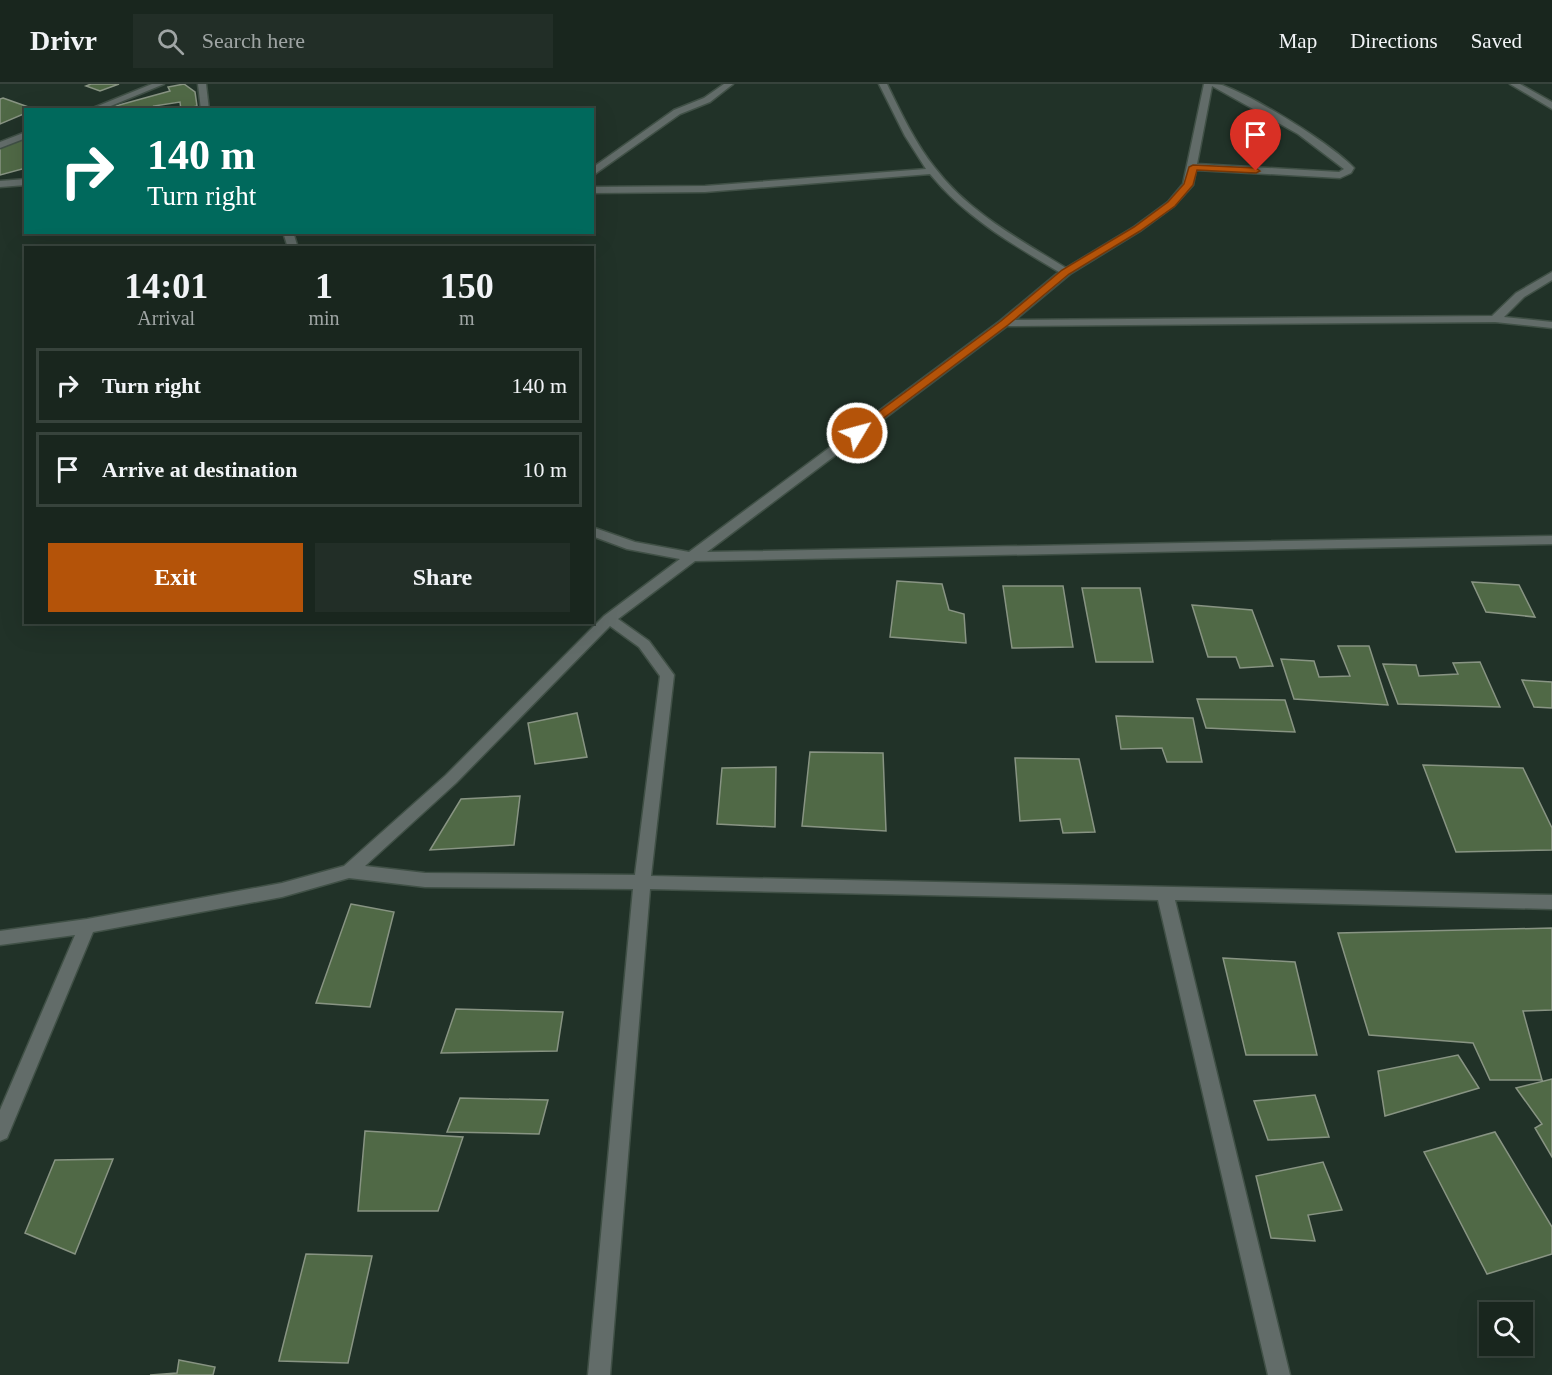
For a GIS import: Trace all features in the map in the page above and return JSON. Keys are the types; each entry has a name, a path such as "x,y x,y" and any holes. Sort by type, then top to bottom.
{"street":[{"path":"97,108 160,84"},
{"path":"202,84 205,108"},
{"path":"594,172 677,112 707,100 729,84"},
{"path":"882,84 916,149 961,201 1066,272"},
{"path":"349,871 451,779 609,619 1004,323 1066,272 1137,229 1172,204 1188,185 1208,84"},
{"path":"1193,167 1340,175 1349,168 1296,130 1214,84"},
{"path":"1514,84 1552,106"},
{"path":"0,145 24,136"},
{"path":"594,190 705,189 933,171"},
{"path":"0,184 24,182"},
{"path":"1495,319 1520,295 1552,275"},
{"path":"1004,323 1495,319 1552,325"},
{"path":"594,532 632,546 692,557 1552,540"},
{"path":"599,1375 642,882 667,675 644,644 609,619"},
{"path":"0,938 87,926 282,890 349,871 425,880 642,882 1552,902"},
{"path":"1165,893 1279,1375"},
{"path":"0,1132 87,926"}],"building":[{"path":"119,84 100,91 86,86"},
{"path":"184,84 195,92 197,106 181,108 180,102 154,106 156,108 108,108 170,91 168,87"},
{"path":"0,99 31,108 24,108 24,114 0,124"},
{"path":"24,139 24,169 0,175 0,147"},
{"path":"897,581 942,584 949,610 964,614 966,643 890,637"},
{"path":"1472,582 1519,585 1535,617 1486,612"},
{"path":"1003,586 1063,586 1073,647 1012,648"},
{"path":"1082,588 1140,588 1153,662 1096,662"},
{"path":"1192,605 1252,610 1273,666 1240,668 1236,657 1208,657"},
{"path":"1338,646 1369,646 1388,705 1294,699 1281,659 1314,661 1319,677 1350,676"},
{"path":"1480,662 1500,707 1398,704 1383,664 1416,665 1419,676 1458,674 1453,663"},
{"path":"1522,680 1552,682 1552,708 1534,707"},
{"path":"1197,699 1285,700 1295,732 1206,728"},
{"path":"577,713 587,757 535,764 528,723"},
{"path":"1116,716 1193,718 1202,762 1167,762 1162,748 1121,749"},
{"path":"810,752 883,753 886,831 802,826"},
{"path":"1015,758 1079,759 1095,832 1063,833 1060,819 1020,821"},
{"path":"1423,765 1523,768 1552,828 1552,850 1456,852"},
{"path":"776,767 775,827 717,824 722,768"},
{"path":"520,796 514,845 430,850 461,799"},
{"path":"351,904 394,912 370,1007 316,1003"},
{"path":"1552,928 1552,1010 1523,1011 1542,1080 1490,1080 1473,1043 1369,1035 1338,933"},
{"path":"1223,958 1295,962 1317,1055 1246,1055"},
{"path":"456,1009 563,1012 557,1051 441,1053"},
{"path":"1458,1055 1479,1088 1385,1116 1378,1071"},
{"path":"1552,1079 1552,1157 1535,1128 1542,1124 1516,1088"},
{"path":"1315,1095 1329,1137 1268,1140 1254,1101"},
{"path":"460,1098 548,1100 539,1134 447,1132"},
{"path":"365,1131 463,1137 438,1211 358,1211"},
{"path":"1495,1132 1552,1227 1552,1254 1487,1274 1424,1152"},
{"path":"113,1159 75,1254 25,1233 55,1160"},
{"path":"1323,1162 1342,1210 1308,1215 1315,1241 1271,1238 1256,1176"},
{"path":"306,1254 372,1256 348,1363 279,1361"},
{"path":"179,1360 215,1367 213,1375 150,1375 177,1373"}],"route":[{"path":"857,433 1004,323 1066,272 1137,229 1172,204 1188,185 1193,167 1256,171"}]}
